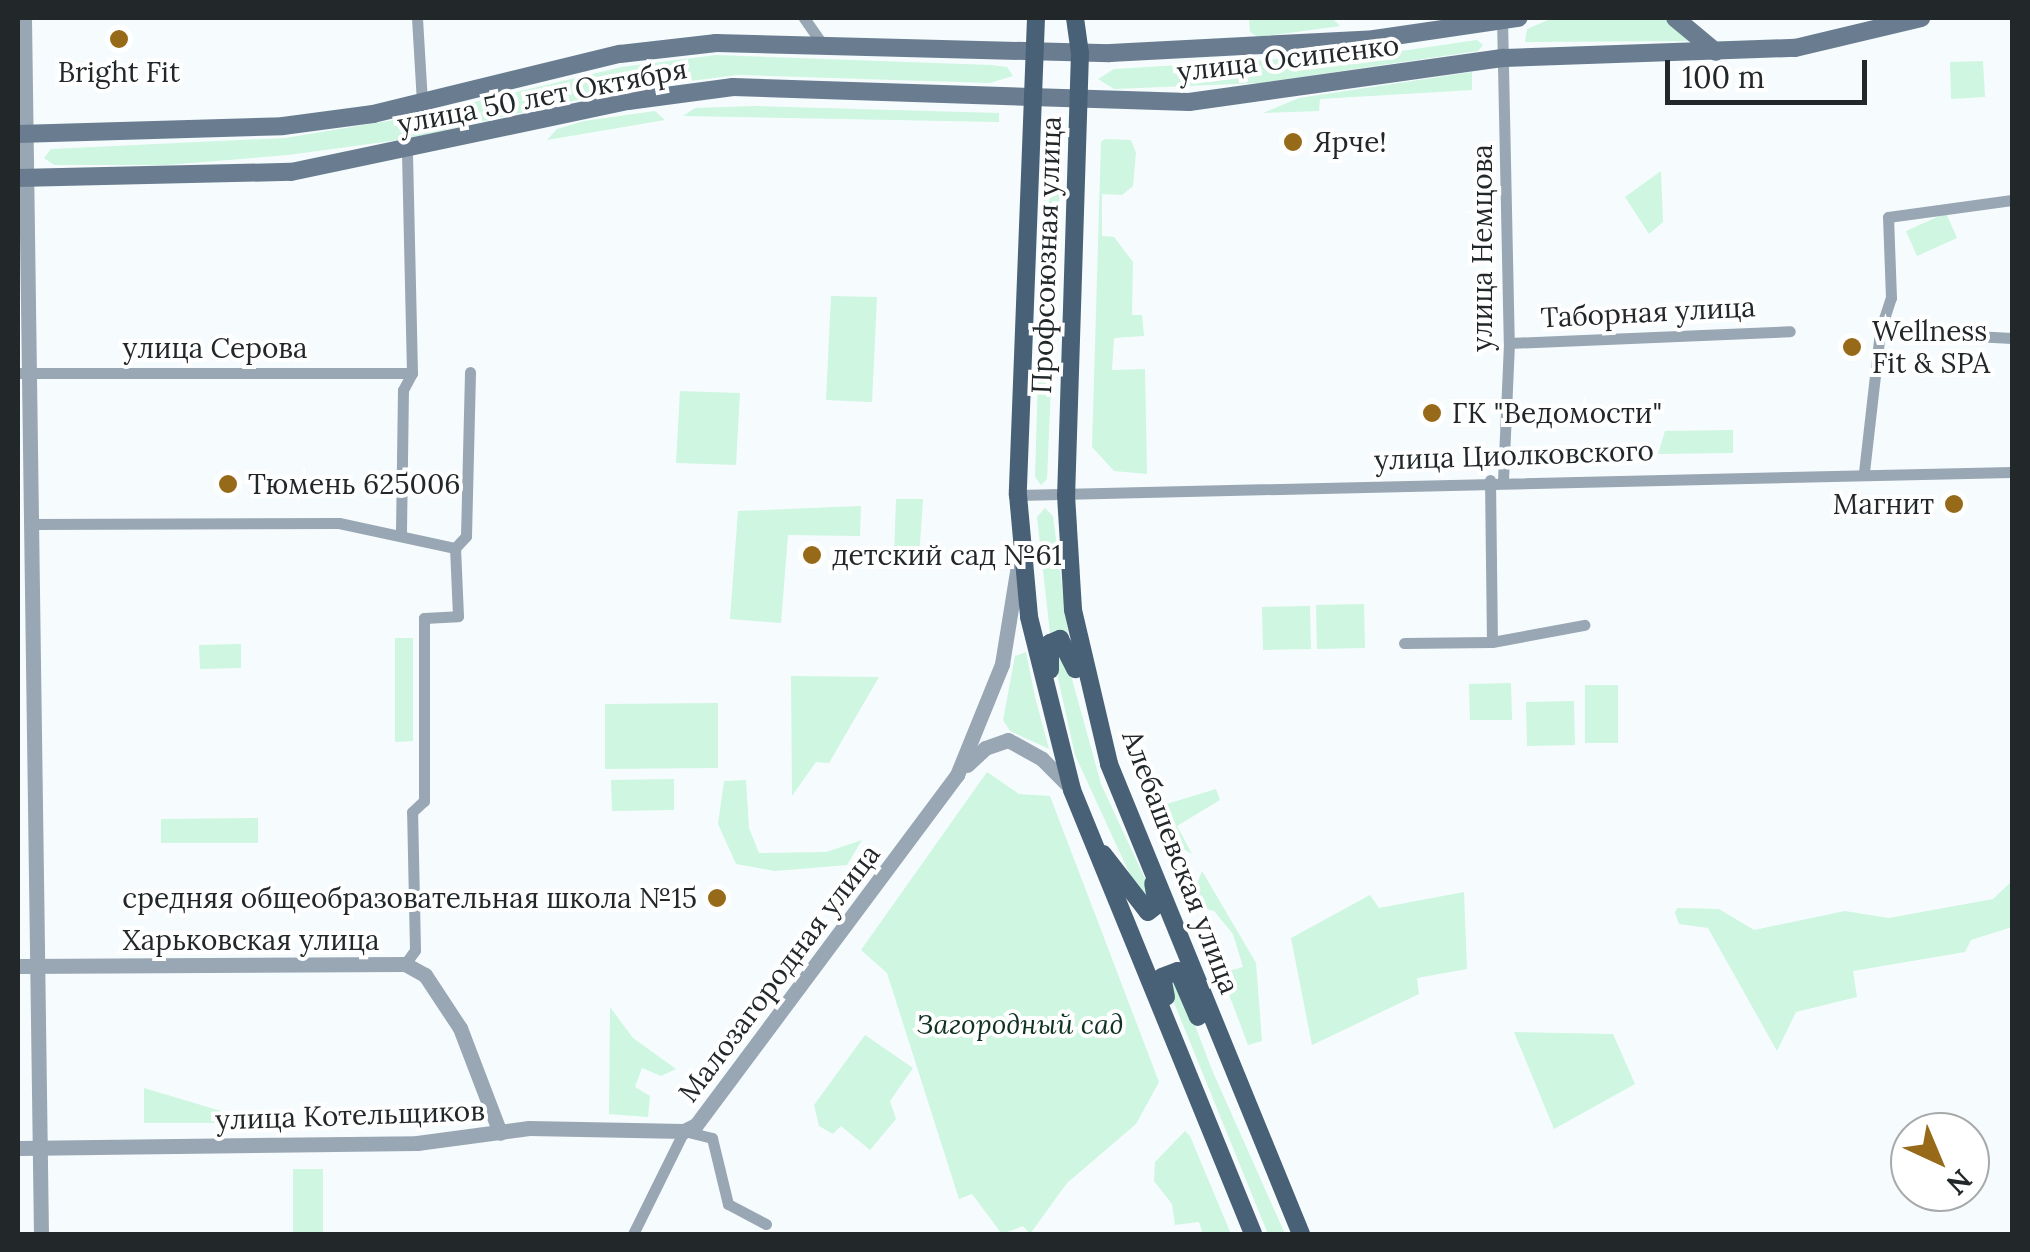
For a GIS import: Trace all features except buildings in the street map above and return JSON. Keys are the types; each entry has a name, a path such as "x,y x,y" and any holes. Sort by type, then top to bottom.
{"main road":[{"name":"Профсоюзная улица","path":"1018,495 1036,18"},
{"name":"Профсоюзная улица","path":"1066,495 1080,52 1074,18"},
{"path":"1674,18 1718,54"},
{"name":"улица Осипенко","path":"1078,101 1189,102 1504,58 1718,54 1794,48 1921,18"},
{"name":"улица 50 лет Октября","path":"21,134 283,126 422,102 620,54 716,43 822,42 1080,52 1374,39 1507,19"},
{"name":"улица 50 лет Октября","path":"22,178 234,176 408,151 628,101 733,87 1078,101"},
{"path":"1018,495 1020,550 1035,643 1072,790 1101,852 1253,1234"},
{"name":"Алебашевская улица","path":"1066,495 1073,610 1098,719 1221,1044 1301,1234"},
{"path":"1047,696 1048,650 1055,640 1068,647 1084,703 1098,719"},
{"path":"1101,852 1122,871 1148,912 1157,905 1156,873"},
{"path":"1170,1025 1161,983 1172,970 1182,976 1199,1019 1221,1044"}],"street":[{"path":"24,18 23,373 31,524 25,569 41,1234"},
{"path":"417,18 422,102"},
{"path":"804,18 822,42"},
{"name":"улица Немцова","path":"1492,642 1496,480 1509,343 1504,58 1507,19"},
{"path":"401,532 403,390 412,373 408,151"},
{"path":"1864,472 1880,331 1891,298 1888,216 2012,200"},
{"name":"Таборная улица","path":"1509,343 1790,330"},
{"path":"1880,331 2012,338"},
{"path":"405,964 414,950 412,812 424,801 424,618 458,616 455,548 466,536 470,372"},
{"name":"улица Серова","path":"23,373 412,373"},
{"name":"улица Циолковского","path":"1018,495 1496,480 2012,472"},
{"path":"31,524 340,523 401,532 455,548"},
{"name":"Малозагородная улица","path":"957,775 1006,647 1020,550"},
{"path":"1404,642 1492,642 1584,625"},
{"path":"1006,647 1055,640"},
{"name":"Малозагородная улица","path":"684,1132 710,1112 957,775 984,748 1008,740 1042,759 1072,790"},
{"name":"Харьковская улица","path":"18,966 405,964 425,975 447,1004 476,1060 500,1133"},
{"path":"633,1234 684,1132"},
{"name":"Малозагородная улица","path":"684,1132 712,1138 728,1204 766,1224"},
{"name":"улица Котельщиков","path":"18,1148 417,1142 500,1133 684,1132"}],"green space":[{"path":"1249,18 1332,18 1340,26 1258,37 1250,32"},
{"path":"1553,18 1670,18 1691,41 1525,42 1527,29"},
{"path":"1477,40 1483,45 1478,51 1260,83 1114,89 1098,79 1114,69 1394,52"},
{"path":"716,55 991,65 1007,67 1013,76 990,83 738,75 626,89 406,139 288,155 167,165 54,165 44,158 51,149 285,138 406,118 622,67"},
{"path":"1983,61 1985,97 1951,99 1950,62"},
{"path":"1472,72 1472,90 1320,99 1319,111 1263,113 1299,98"},
{"path":"695,108 999,113 999,122 683,116"},
{"path":"655,111 665,120 547,140 557,129 584,121"},
{"path":"1055,120 1062,135 1047,479 1041,485 1035,477 1041,278 1047,127"},
{"path":"1131,140 1136,153 1133,186 1122,195 1102,194 1102,236 1114,237 1133,262 1132,315 1142,315 1144,336 1114,338 1112,370 1145,369 1147,474 1114,471 1092,447 1101,142"},
{"path":"1661,171 1663,222 1649,234 1625,197"},
{"path":"1946,213 1957,238 1917,256 1906,231"},
{"path":"831,296 877,297 872,402 826,400"},
{"path":"680,391 740,393 736,465 676,463"},
{"path":"1733,430 1733,453 1658,454 1665,431"},
{"path":"896,499 923,499 919,558 894,557"},
{"path":"861,506 860,536 788,535 781,623 730,619 738,511"},
{"path":"1045,508 1053,516 1069,640 1050,633 1037,517"},
{"path":"1364,604 1365,648 1317,649 1316,605"},
{"path":"1310,606 1311,649 1263,650 1262,607"},
{"path":"395,638 413,638 413,741 395,742"},
{"path":"241,644 241,668 200,669 199,645"},
{"path":"1064,650 1101,784 1153,896 1143,903 1075,755 1052,651"},
{"path":"1026,652 1049,749 1010,731 1003,720 1015,656"},
{"path":"791,676 879,677 829,763 816,762 792,796"},
{"path":"1511,683 1512,720 1470,720 1469,684"},
{"path":"1585,685 1618,685 1618,743 1585,743"},
{"path":"1574,701 1575,745 1527,746 1526,702"},
{"path":"718,703 718,768 605,769 605,704"},
{"name":"Загородный сад","path":"987,772 1019,794 1050,796 1159,1082 1136,1124 1067,1183 1030,1234 1023,1226 1002,1234 972,1194 959,1199 887,973 861,950"},
{"path":"674,779 674,810 612,811 611,780"},
{"path":"746,780 749,828 759,853 826,852 862,840 847,865 775,871 736,864 718,824 724,781"},
{"path":"1216,789 1220,800 1177,826 1192,854 1173,843 1160,806"},
{"path":"258,818 258,843 161,843 161,819"},
{"path":"1202,871 1256,963 1262,1041 1248,1045 1221,973 1243,967 1233,934 1214,911 1198,907 1193,895"},
{"path":"2012,881 2012,927 1971,940 1965,952 1853,971 1857,997 1796,1012 1777,1051 1708,928 1679,924 1675,913 1677,908 1719,909 1754,930 1845,911 1889,918 1993,899"},
{"path":"1464,892 1467,969 1417,978 1419,994 1312,1045 1291,938 1370,895 1379,908"},
{"path":"1177,978 1212,1070 1285,1234 1268,1234 1166,983"},
{"path":"610,1007 633,1038 676,1069 661,1076 642,1068 635,1087 650,1096 648,1117 609,1114"},
{"path":"1514,1032 1613,1034 1635,1084 1554,1129"},
{"path":"865,1035 913,1068 890,1101 896,1119 870,1150 841,1126 833,1134 819,1126 814,1105"},
{"path":"144,1088 231,1114 231,1123 144,1123"},
{"path":"1185,1131 1231,1234 1203,1234 1199,1222 1175,1225 1172,1204 1154,1181 1155,1162"},
{"path":"293,1169 323,1169 323,1234 293,1234"}],"place":[{"name":"Bright Fit","path":"119,39"},
{"name":"Ярче!","path":"1293,142"},
{"name":"Wellness Fit & SPA","path":"1852,347"},
{"name":"ГК \"Ведомости\"","path":"1432,413"},
{"name":"Тюмень 625006","path":"228,484"},
{"name":"Магнит","path":"1954,504"},
{"name":"детский сад №61","path":"812,555"},
{"name":"средняя общеобразовательная школа №15","path":"717,898"}]}
